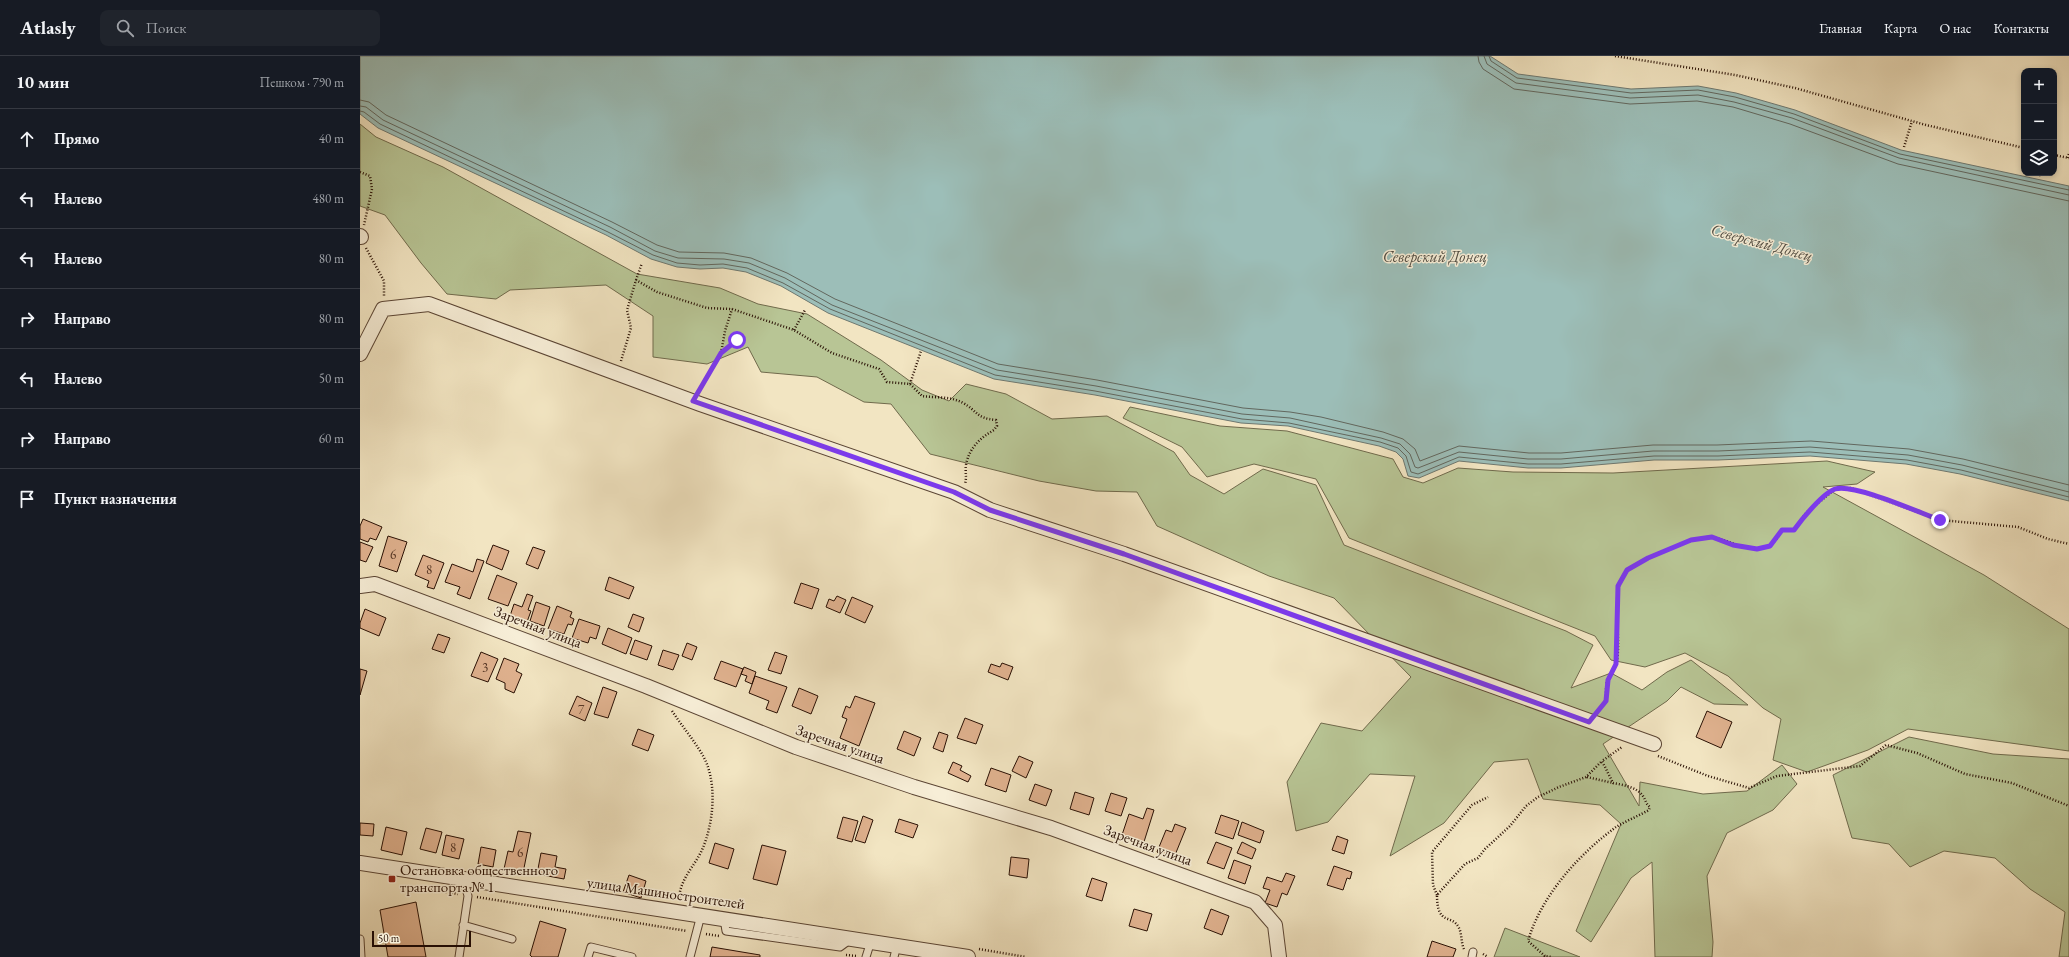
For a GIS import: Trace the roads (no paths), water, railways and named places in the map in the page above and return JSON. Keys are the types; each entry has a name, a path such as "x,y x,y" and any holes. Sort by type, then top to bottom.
{"street":[{"path":"360,354 383,309 429,304 693,401 962,496 990,510 1124,554 1642,740"},
{"path":"360,576 375,584"},
{"name":"Заречная улица","path":"360,586 375,584 646,686 796,747 914,787 1051,828 1255,902 1275,925 1280,957"},
{"name":"улица Машиностроителей","path":"360,863 871,942 896,951 968,957"}],"lane":[{"path":"459,957 468,896 464,880"},
{"path":"690,957 701,915"},
{"path":"463,925 512,939"},
{"path":"360,939 361,957"},
{"path":"866,957 871,942"},
{"path":"588,957 592,947 628,956"}],"water":[{"name":"Северский Донец","path":"360,56 1490,56 1518,74 1631,89 1698,86 1736,93 1795,110 1901,150 2069,186 2069,501 1960,474 1906,464 1810,456 1718,460 1654,460 1561,468 1528,468 1459,461 1419,478 1408,476 1403,459 1396,452 1379,446 1288,426 1241,423 1095,395 994,379 828,313 781,286 746,272 723,268 700,269 677,267 651,259 606,235 378,128 360,114"}],"place":[{"name":"Остановка общественного транспорта № 1","path":"392,879"}]}
